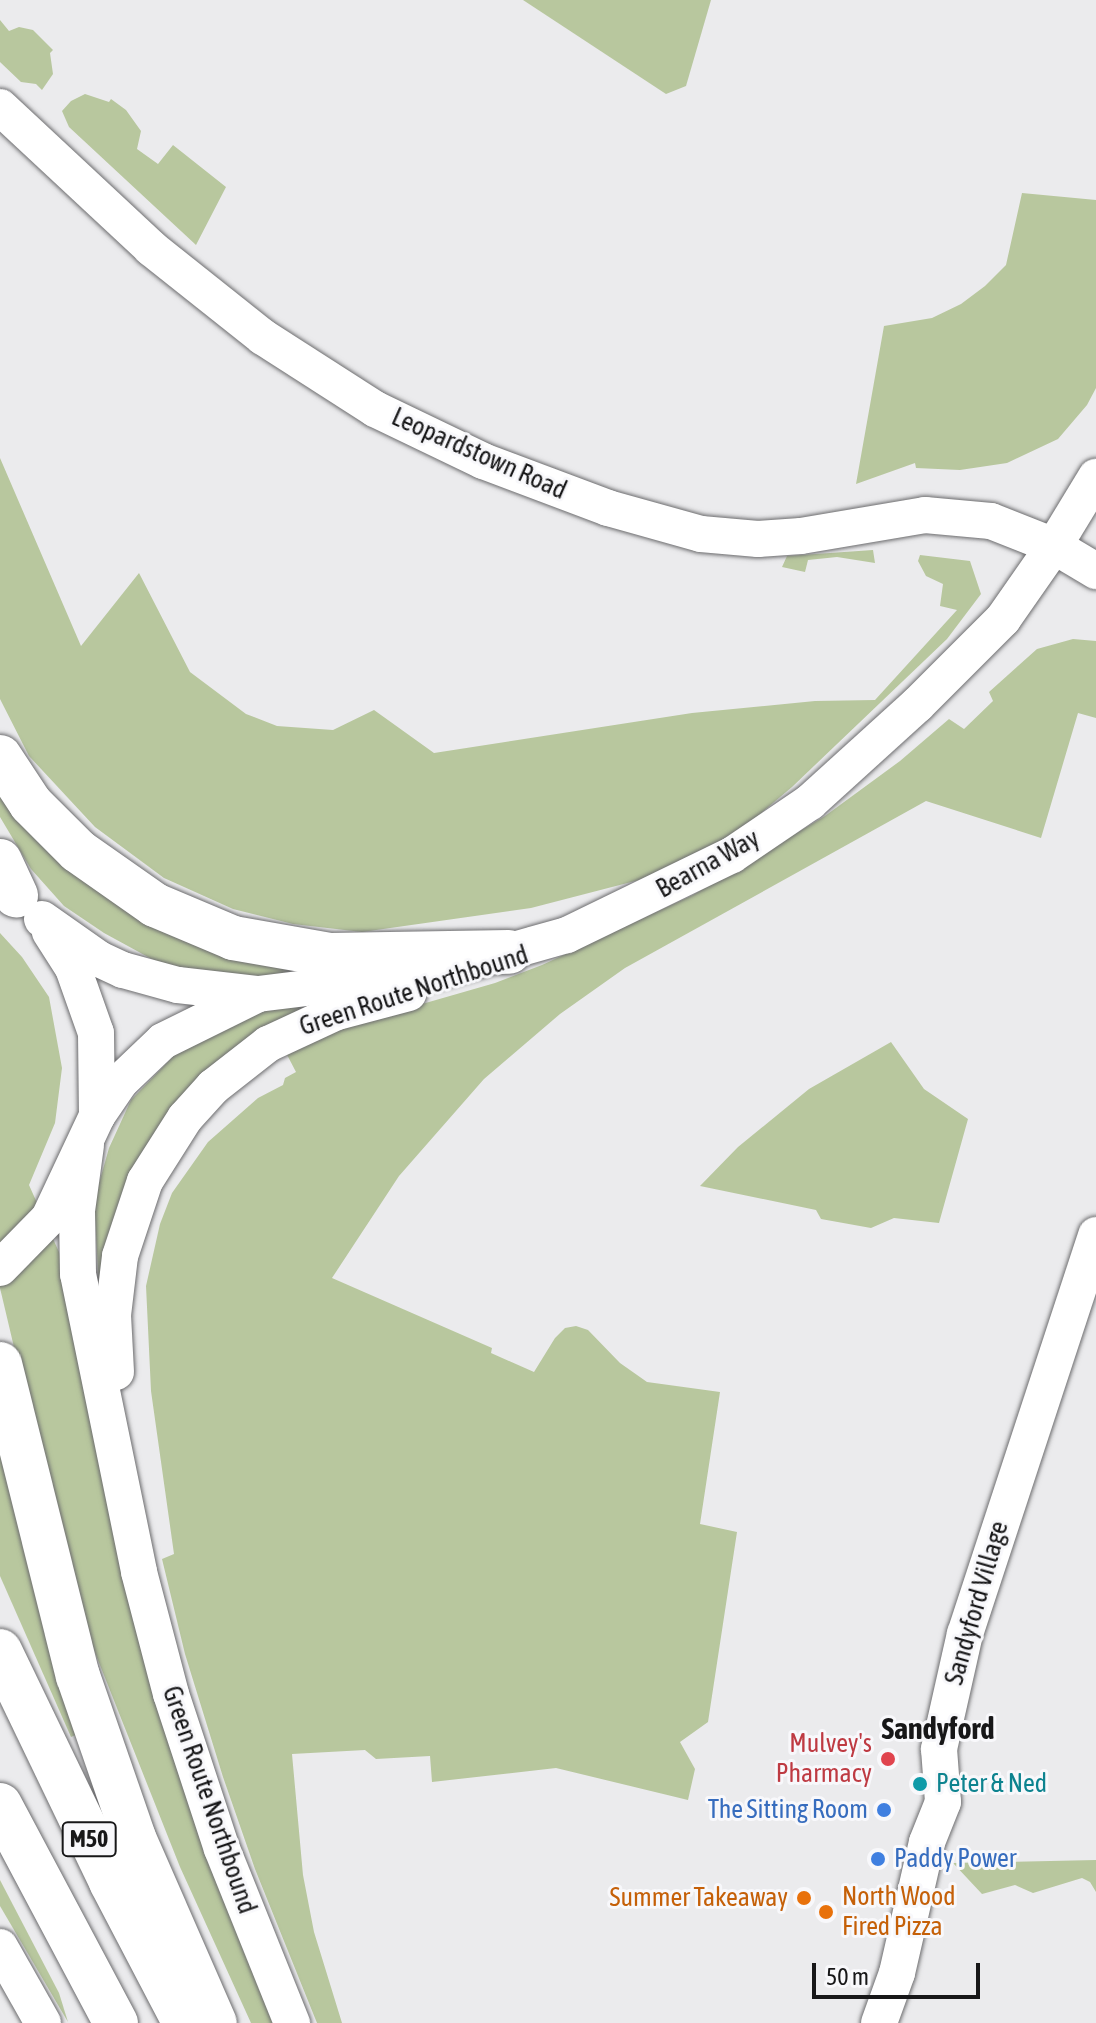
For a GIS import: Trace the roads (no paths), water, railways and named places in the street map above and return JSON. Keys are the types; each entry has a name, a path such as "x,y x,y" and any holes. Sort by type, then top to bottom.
{"highway":[{"path":"0,757 31,804 78,851 155,905 233,938 330,955 509,952"},
{"path":"0,1364 78,1676 134,1838 215,2023"},
{"name":"M50","path":"0,1651 111,1882 185,2023"},
{"name":"M50","path":"0,1805 116,2023"},
{"path":"0,1842 37,1918 98,2023"}],"main road":[{"name":"Leopardstown Road","path":"0,107 151,248 263,337 375,409 493,465 640,518 715,536 758,539 801,536 925,515 991,521 1054,546 1096,571"},
{"name":"Bearna Way","path":"14,890 99,959 123,970 178,985 258,994 436,972 567,935 732,855 810,802 1003,619 1054,546 1096,477"},
{"name":"Green Route Northbound","path":"14,890 73,968 96,1033 92,1131 77,1211 78,1274 139,1572 171,1694 222,1849 292,2023"},
{"name":"Green Route Northbound","path":"139,1572 116,1371 113,1315 120,1256 132,1215 163,1149 213,1087 239,1065 291,1032 337,1012 519,960 567,935"},
{"name":"Bearna Way","path":"0,1268 49,1218 120,1082 163,1041 258,994"},
{"name":"Sandyford Village","path":"879,2023 897,1973 927,1842 943,1802 939,1749 965,1634 1096,1235"},
{"path":"0,1947 43,2023"}],"place":[{"name":"Mulvey's Pharmacy","path":"888,1759"},
{"name":"Peter & Ned","path":"920,1784"},
{"name":"The Sitting Room","path":"884,1810"},
{"name":"Paddy Power","path":"878,1859"},
{"name":"Summer Takeaway","path":"804,1898"},
{"name":"North Wood Fired Pizza","path":"826,1912"}],"district":[{"name":"Sandyford","path":"938,1728"}]}
